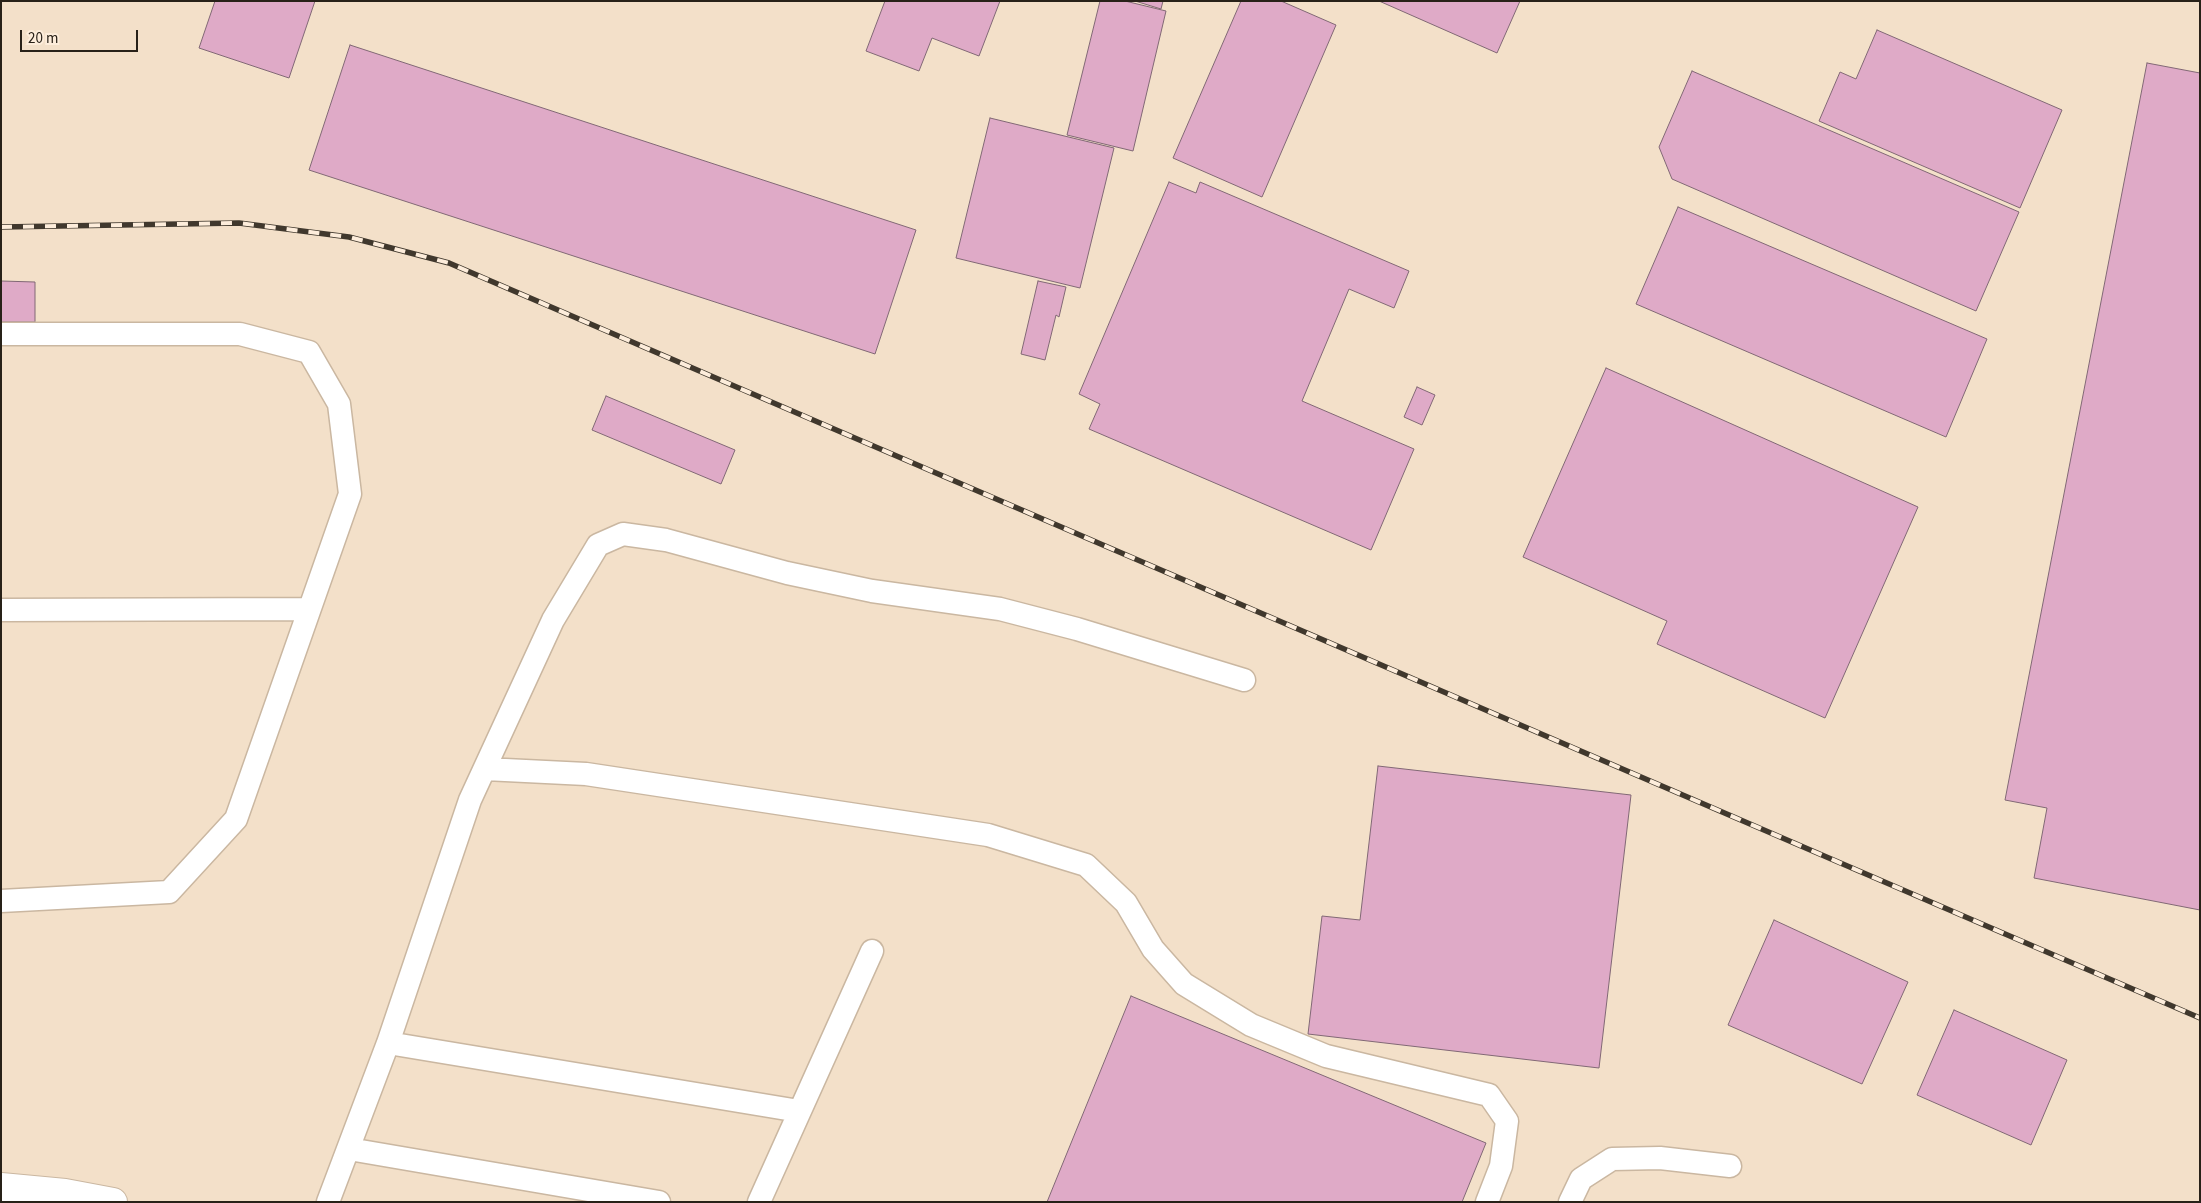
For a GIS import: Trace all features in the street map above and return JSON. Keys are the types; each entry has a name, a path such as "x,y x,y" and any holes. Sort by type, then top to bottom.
{"street":[{"path":"1,1187 65,1192 113,1202"}],"lane":[{"path":"1,334 240,334 309,352 339,404 350,494 236,819 169,892 1,901"},
{"path":"328,1202 388,1042 470,800 553,620 598,545 624,534 666,540 787,573 872,591 1000,609 1077,629 1244,680"},
{"path":"1,610 309,609"},
{"path":"485,769 586,774 838,811 988,835 1086,865 1126,903 1153,950 1184,984 1251,1025 1326,1056 1489,1095 1507,1121 1501,1166 1487,1202"},
{"path":"758,1202 872,950"},
{"path":"388,1042 799,1111"},
{"path":"349,1148 659,1202"},
{"path":"1570,1202 1581,1179 1612,1159 1660,1158 1730,1166"}],"building":[{"path":"215,1 315,1 289,78 199,48"},
{"path":"885,1 1000,1 979,56 932,38 919,71 866,51"},
{"path":"1100,1 1125,1 1166,11 1133,151 1067,135"},
{"path":"1135,1 1163,1 1161,9"},
{"path":"1241,1 1281,1 1336,25 1262,197 1173,158"},
{"path":"1379,1 1520,1 1497,53"},
{"path":"1877,30 2062,110 2020,208 1819,121 1840,72 1856,79"},
{"path":"350,45 916,230 875,354 309,170"},
{"path":"2147,63 2200,73 2200,910 2034,878 2047,808 2005,800"},
{"path":"1692,71 2019,212 1976,311 1672,179 1659,147"},
{"path":"990,118 1114,148 1080,288 956,258"},
{"path":"1169,182 1196,193 1200,182 1409,271 1394,308 1349,289 1302,401 1414,449 1371,550 1089,429 1100,404 1079,394"},
{"path":"1678,207 1987,339 1946,437 1636,304"},
{"path":"1,281 35,282 35,322 1,322"},
{"path":"1038,281 1066,287 1059,317 1056,315 1045,360 1021,354"},
{"path":"1606,368 1918,507 1825,718 1657,644 1667,621 1523,557"},
{"path":"1417,387 1435,395 1422,425 1404,417"},
{"path":"606,396 735,450 721,484 592,430"},
{"path":"1378,766 1631,795 1599,1068 1308,1034 1322,916 1360,920"},
{"path":"1774,920 1908,982 1862,1084 1728,1025"},
{"path":"1131,996 1486,1143 1462,1202 1047,1202"},
{"path":"1954,1010 2067,1060 2031,1145 1917,1095"}],"railway":[{"path":"1,227 239,223 349,237 449,263 2200,1018"}]}
